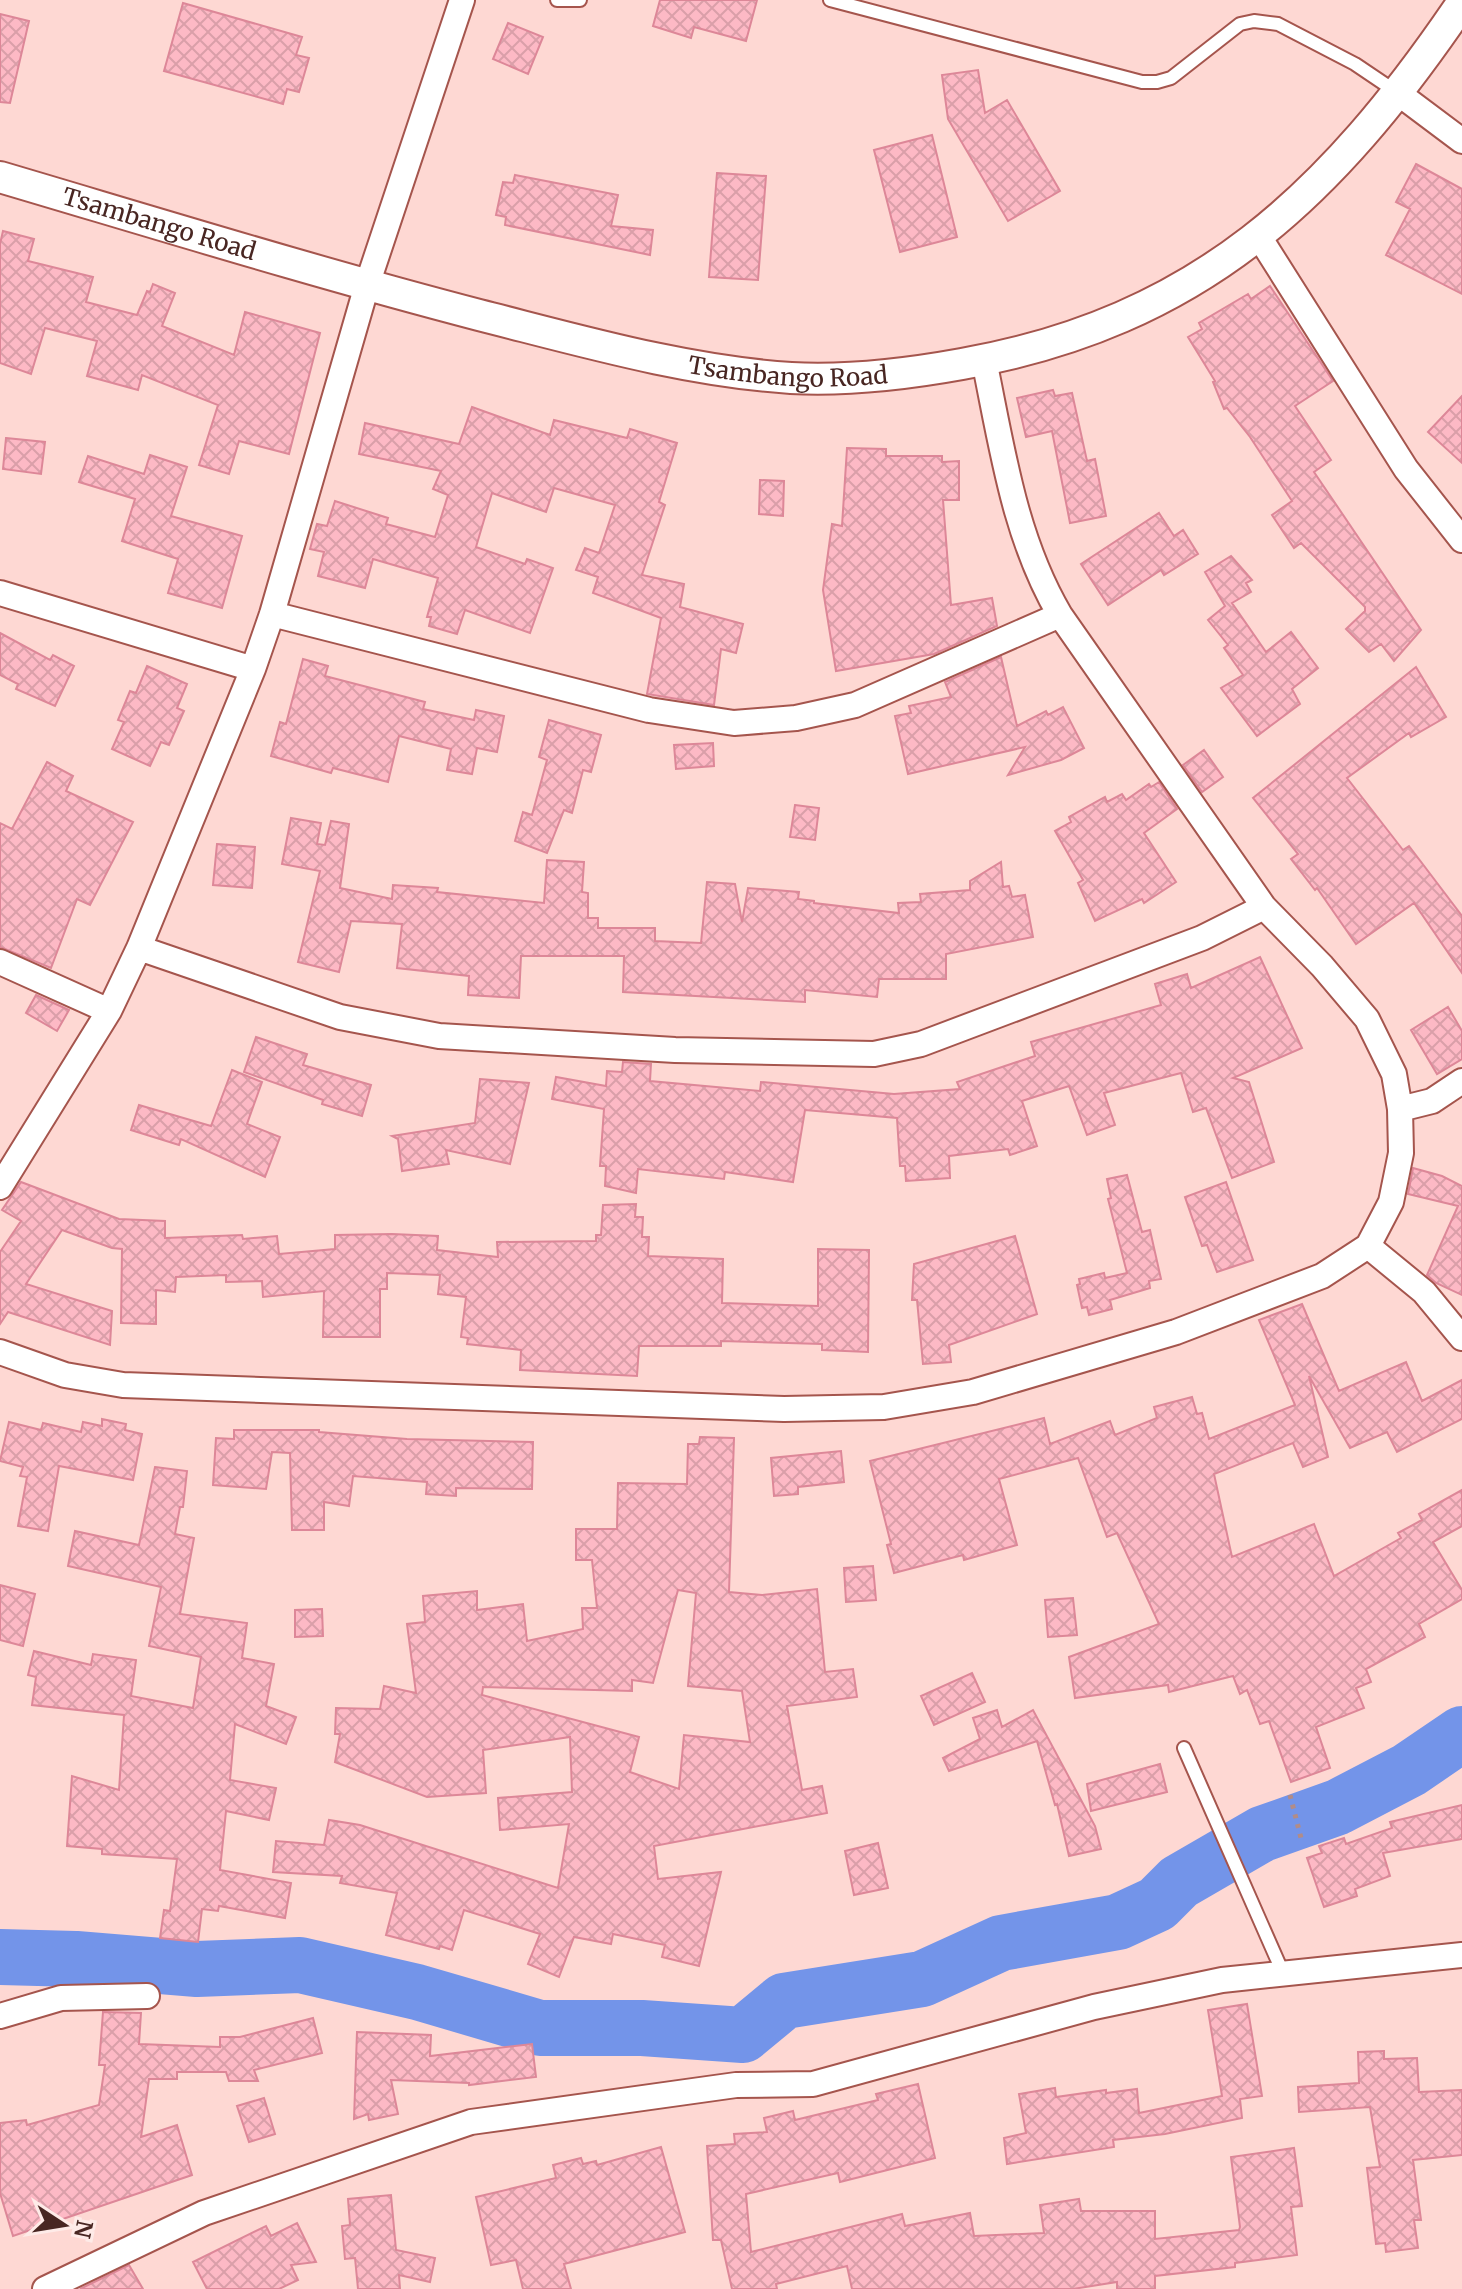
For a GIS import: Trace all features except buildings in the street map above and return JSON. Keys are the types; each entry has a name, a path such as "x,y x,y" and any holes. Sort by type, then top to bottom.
{"street":[{"path":"0,1187 109,1011 139,948 253,669 272,614 367,285 462,0"},
{"name":"Tsambango Road","path":"0,177 367,285 619,351 757,375 830,378 930,369 984,360 1064,340 1146,308 1186,286 1258,235 1337,164 1398,93 1462,3"},
{"path":"1398,93 1462,141"},
{"path":"1258,235 1406,469 1462,540"},
{"path":"0,1352 65,1375 123,1385 784,1409 884,1407 973,1392 1176,1332 1322,1276 1368,1246 1391,1202 1401,1153 1400,1109 1394,1074 1367,1019 1322,966 1264,907 1041,584 1016,513 984,360"},
{"path":"0,593 253,669"},
{"path":"272,614 649,710 734,723 796,718 855,705 1060,615"},
{"path":"139,948 340,1017 439,1036 675,1050 874,1054 921,1044 1202,938 1264,907"},
{"path":"0,962 109,1011"},
{"path":"1400,1109 1432,1101 1462,1081"},
{"path":"1368,1246 1424,1292 1462,1338"},
{"path":"45,2289 204,2213 471,2122 736,2085 813,2084 1094,2007 1222,1980 1462,1955"},
{"path":"0,2016 61,1998 147,1996"}],"lane":[{"path":"557,0 580,0"},
{"path":"830,0 1142,82 1171,78 1240,24 1266,21 1278,24 1355,64 1398,93"},
{"path":"1184,1748 1283,1973"}],"path":[{"path":"1290,1795 1301,1838"}],"waterway":[{"path":"0,1957 76,1959 197,1969 300,1965 417,1992 540,2028 642,2028 743,2035 784,2001 922,1979 1001,1943 1118,1922 1157,1904 1179,1882 1262,1834 1338,1807 1409,1770 1462,1734"}]}
